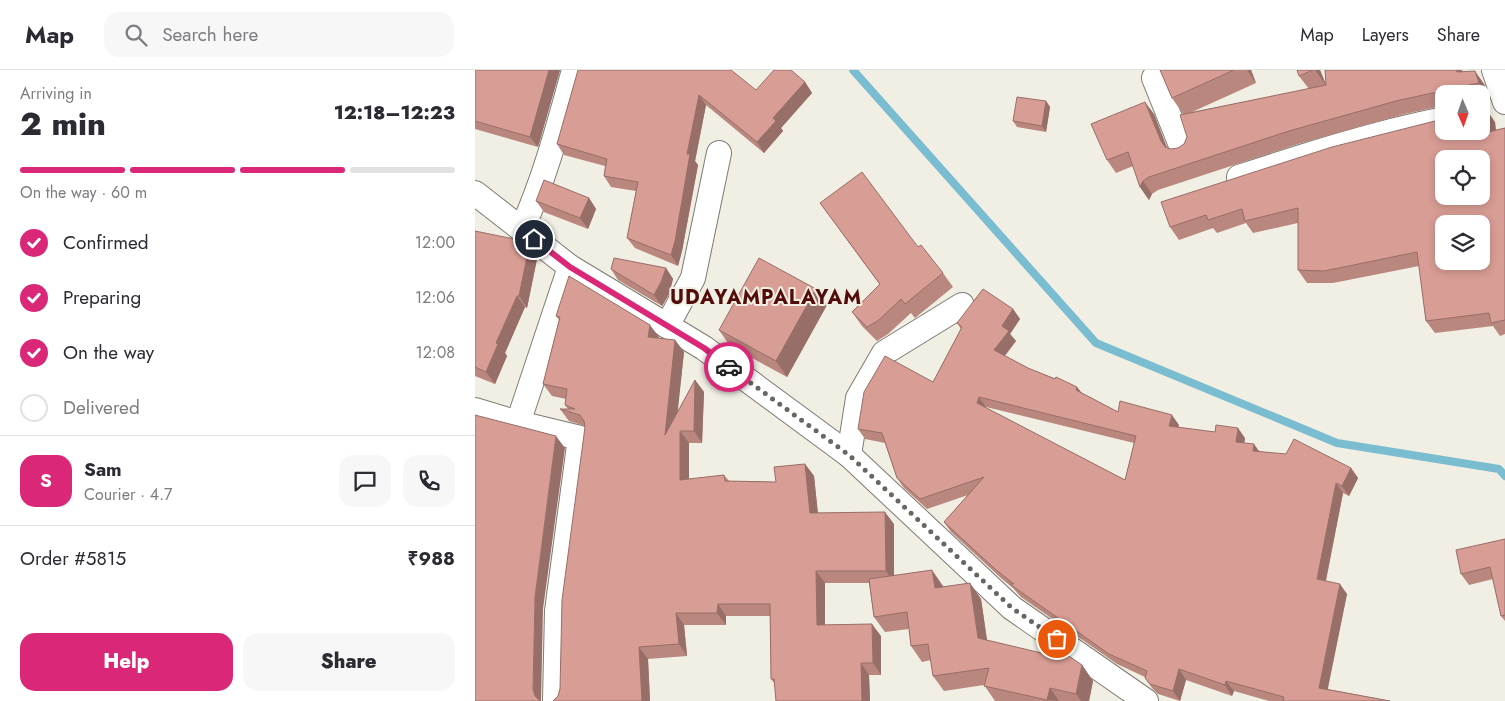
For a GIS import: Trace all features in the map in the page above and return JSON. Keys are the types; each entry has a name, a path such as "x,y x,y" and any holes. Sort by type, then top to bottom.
{"street":[{"path":"522,229 535,201 555,140 574,70"},
{"path":"1490,108 1505,104 1494,70"},
{"path":"1159,73 1182,148"},
{"path":"1217,185 1308,154 1435,120"},
{"path":"667,326 693,278 719,152"},
{"path":"475,193 570,267 704,348 849,455 1012,608 1146,701"},
{"path":"518,423 570,267"},
{"path":"849,455 858,398 884,353 962,305"},
{"path":"475,410 580,438 557,611 555,701"}],"building":[{"path":"475,70 549,70 530,137 475,121"},
{"path":"578,70 731,70 756,90 774,70 791,70 805,82 773,118 776,121 757,142 699,95 687,154 690,154 671,255 627,238 638,182 604,176 607,159 557,144"},
{"path":"1160,70 1234,70 1172,98"},
{"path":"1297,70 1313,70 1299,76"},
{"path":"1325,70 1475,71 1479,83 1469,85 1435,85 1435,93 1396,101 1289,131 1149,177 1143,181 1140,187 1128,152 1107,160 1091,124 1145,102 1165,147 1171,149 1178,148 1184,144 1187,137 1180,115 1326,85"},
{"path":"1017,97 1046,101 1042,126 1013,121"},
{"path":"1435,121 1435,140 1490,140 1490,132 1505,128 1505,320 1491,323 1489,313 1426,321 1417,252 1324,271 1298,270 1298,208 1245,221 1242,209 1208,220 1206,215 1170,227 1161,202 1332,147"},
{"path":"862,172 918,247 921,245 943,273 905,304 901,299 879,320 867,327 852,312 880,284 820,203"},
{"path":"544,180 589,198 580,218 536,201"},
{"path":"475,231 519,240 529,247 519,296 517,296 496,343 498,344 486,372 475,367"},
{"path":"614,258 666,268 654,295 611,269"},
{"path":"759,258 816,289 776,361 719,330"},
{"path":"569,276 650,325 648,337 675,340 665,435 695,380 694,431 680,431 680,480 724,475 725,481 776,482 774,467 805,464 810,513 885,512 886,571 816,571 817,625 872,624 873,663 861,663 862,701 776,701 774,679 771,679 770,604 718,604 717,613 676,613 679,644 639,647 642,701 553,701 558,696 560,689 562,600 585,427 580,415 560,409 575,409 565,405 567,389 543,384 560,317 556,316"},
{"path":"983,289 1013,309 1002,326 1009,331 994,350 1028,368 1055,379 1056,377 1077,387 1076,390 1118,412 1120,401 1172,415 1169,426 1215,432 1216,425 1238,428 1236,442 1254,444 1253,451 1286,454 1294,439 1351,468 1342,486 1336,483 1317,579 1340,584 1319,688 1390,701 1283,701 1284,697 1226,681 1225,685 1179,669 1173,691 1150,684 1145,678 1147,671 1109,654 1010,584 1014,584 944,522 984,477 920,499 897,478 882,433 858,429 864,392 885,356 933,382 962,327 957,323","holes":["979,397 1136,436 1125,480 977,403"]},
{"path":"475,415 556,436 535,597 533,689 535,696 541,701 475,701"},
{"path":"1505,539 1505,615 1501,616 1490,567 1461,574 1456,550"},
{"path":"932,570 935,588 970,583 978,638 1050,655 1056,647 1082,665 1076,694 1050,688 1047,700 984,686 989,668 933,676 928,644 911,646 907,612 874,617 869,579"}],"waterway":[{"path":"853,70 1096,343 1337,443 1499,469 1505,476"}],"way so far":[{"path":"729,367 849,455 1012,608 1057,639"}],"district":[{"name":"UDAYAMPALAYAM","path":"766,297"}],"route":[{"path":"534,239 570,267 704,348 729,367"}]}
